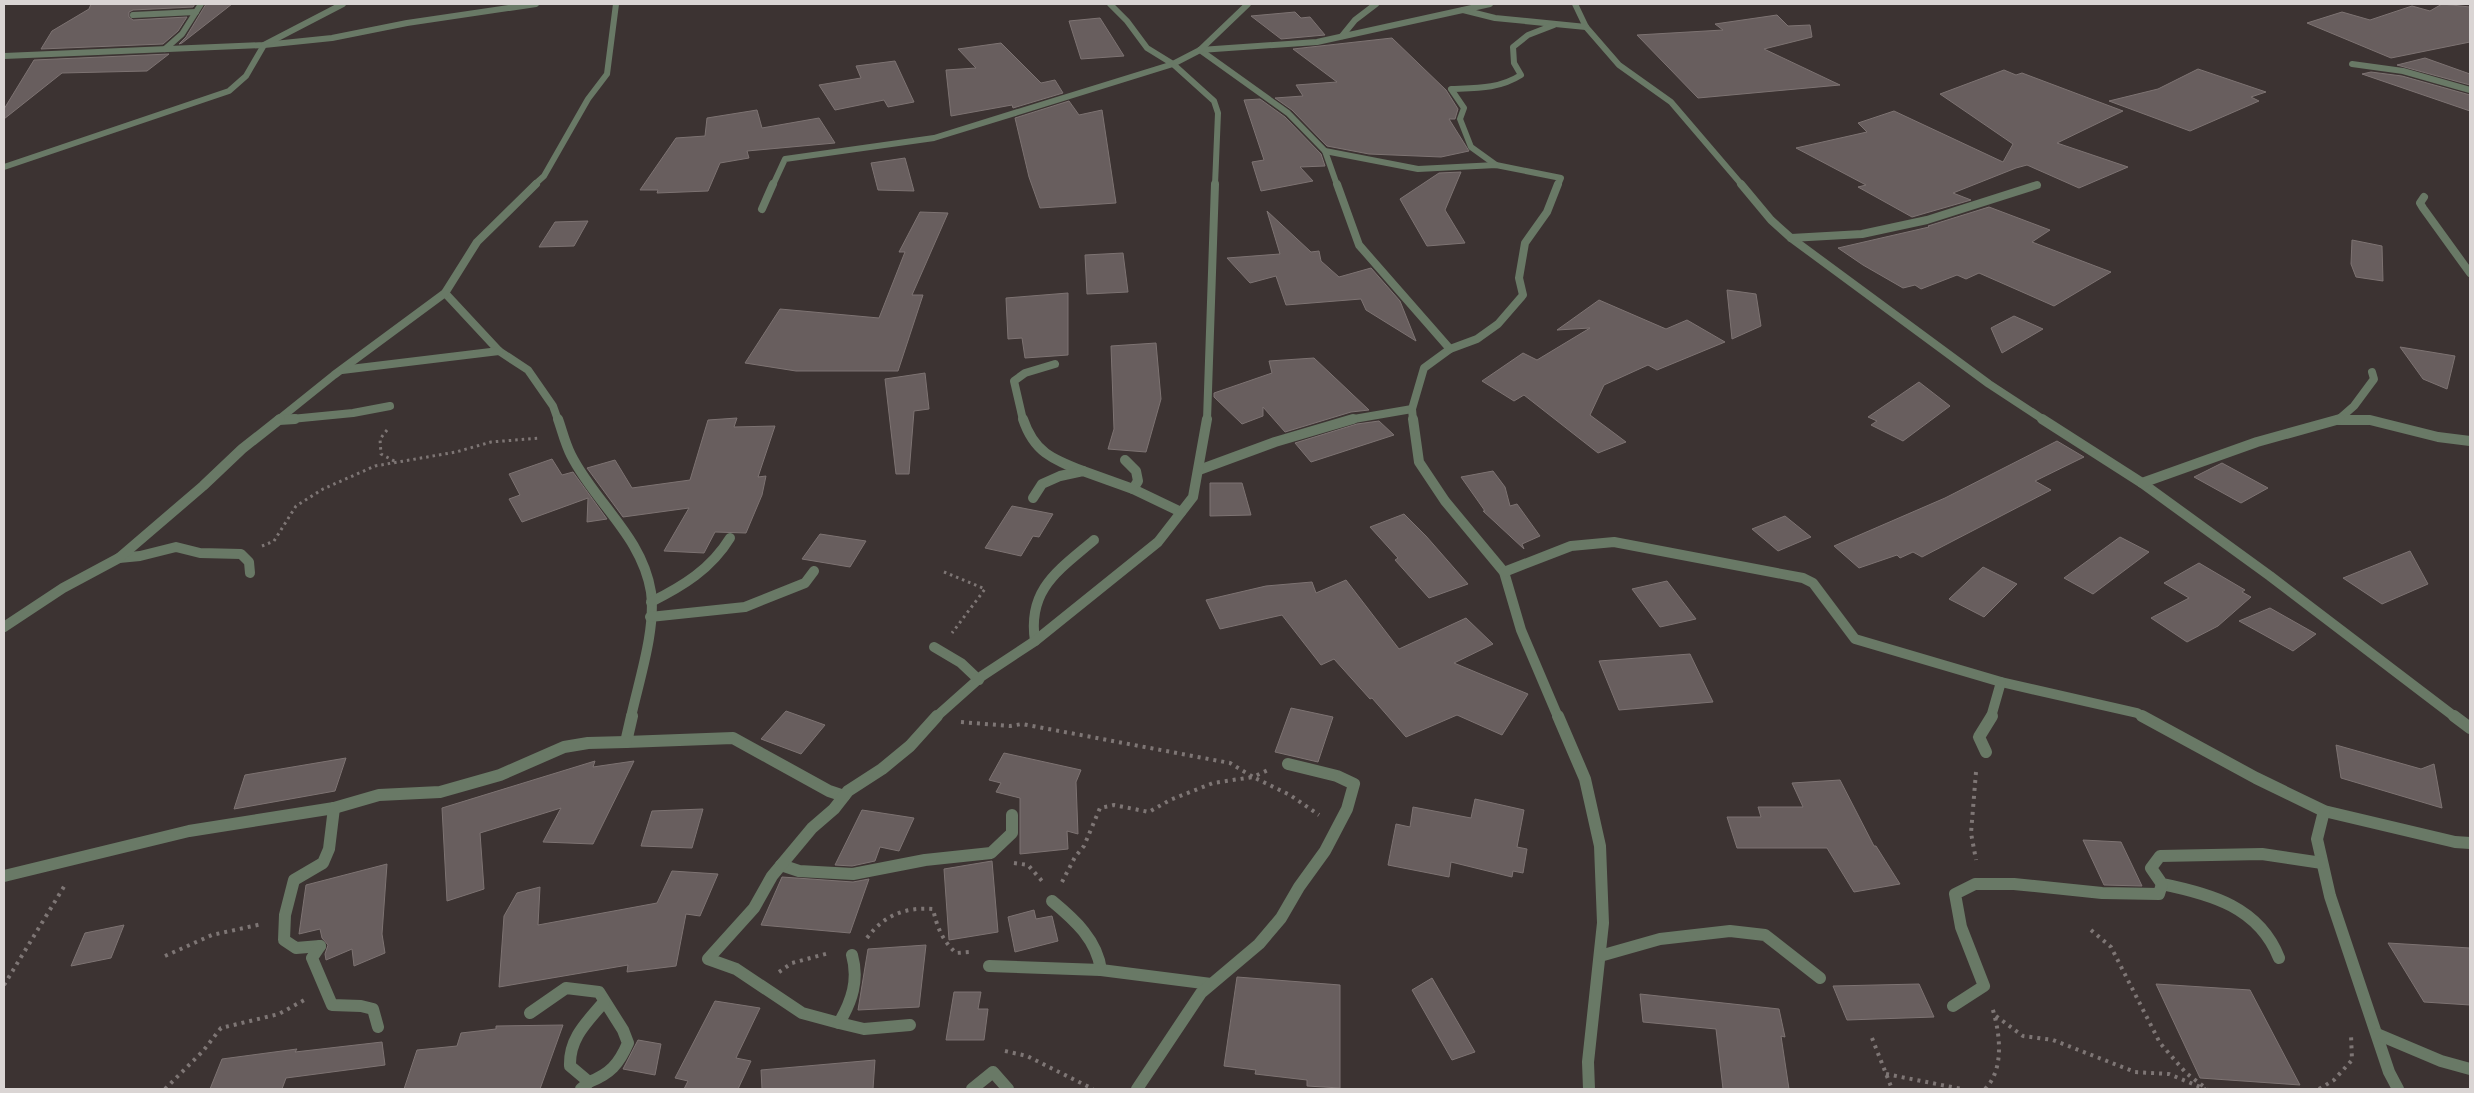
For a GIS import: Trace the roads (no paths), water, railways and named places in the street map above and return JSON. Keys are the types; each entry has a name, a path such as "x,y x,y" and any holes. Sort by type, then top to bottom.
{"street":[{"path":"165,50 182,34 201,4"},
{"path":"4,167 229,91 246,76 264,45 343,4"},
{"path":"4,56 264,45 332,38 407,23 536,4"},
{"path":"4,627 63,588 119,558 204,486 242,449 341,370 445,293 477,242 544,176 588,99 606,74 616,4"},
{"path":"910,1025 864,1029 802,1013 736,969 708,959 754,908 781,865 812,828 834,809 848,791 882,770 910,746 939,713 979,680 1035,641 1127,570 1158,542 1193,497 1207,417 1218,112 1214,102 1203,89 1173,64 1148,48 1127,21 1110,4"},
{"path":"762,209 785,159 934,138 951,130 1173,64 1200,50 1248,4"},
{"path":"1342,36 1354,20 1376,4"},
{"path":"1200,50 1317,42 1460,9 1490,4"},
{"path":"1575,4 1586,27 1619,65 1671,102 1772,220 1791,238 1989,384 2142,483 2270,576 2470,728"},
{"path":"1460,9 1496,18 1586,27"},
{"path":"133,16 196,12"},
{"path":"1496,165 1472,147 1460,119 1464,108 1451,89 1499,85 1514,79 1521,74 1514,63 1513,47 1528,35 1554,25"},
{"path":"1200,50 1288,113 1325,152 1359,245 1450,349"},
{"path":"2352,64 2403,71 2470,90"},
{"path":"1325,152 1418,169 1496,165 1562,178 1547,212 1525,243 1519,278 1523,295 1498,324 1477,339 1450,349 1424,368 1412,408 1419,462 1445,501 1504,572 1521,630 1585,779 1600,846 1603,923 1588,1062 1589,1089"},
{"path":"1791,238 1862,234 1917,222 2037,185"},
{"path":"2424,197 2420,202 2423,208 2470,273"},
{"path":"445,293 499,350 528,370 553,406 571,455 599,497 622,526 640,557 651,593 650,629 626,742"},
{"path":"341,370 499,350"},
{"path":"1056,364 1025,373 1014,381 1017,397 1035,445 1057,460 1133,488 1140,494 1181,512"},
{"path":"2338,420 2354,406 2374,379 2372,372"},
{"path":"278,420 353,413 371,408 390,406"},
{"path":"1199,470 1230,456 1340,420 1412,408"},
{"path":"2142,483 2257,442 2338,420 2370,420 2438,436 2470,441"},
{"path":"1126,460 1136,471 1138,481 1133,488"},
{"path":"1033,498 1042,484 1060,476 1083,471"},
{"path":"651,602 684,586 710,565 725,548 730,538"},
{"path":"1035,641 1032,623 1036,602 1055,575 1094,540"},
{"path":"1504,572 1577,543 1596,541 1614,542 1803,578 1813,583 1855,639 2001,682 2137,713 2256,778 2324,811 2455,842 2470,843"},
{"path":"119,558 140,556 176,547 200,553 241,554 249,562 250,572"},
{"path":"650,617 745,606 804,583 814,571"},
{"path":"934,647 961,663 979,680"},
{"path":"1986,752 1979,737 1991,720 1999,696 2001,682"},
{"path":"4,876 189,831 334,808 379,794 440,792 500,774 538,760 564,747 588,743 733,738 829,792 844,796"},
{"path":"1137,1089 1201,993 1259,944 1281,918 1299,887 1326,851 1347,809 1354,784 1337,776 1288,764"},
{"path":"334,808 329,849 323,862 294,880 285,920 284,940 296,948 320,946 312,958 332,1005 360,1006 374,1009 378,1027"},
{"path":"2324,811 2317,839 2330,896 2366,1000 2388,1072 2398,1089"},
{"path":"781,865 799,871 853,874 925,860 990,853 1012,833 1012,816"},
{"path":"2279,958 2276,946 2258,924 2228,903 2191,890 2162,884 2150,868 2160,856 2262,854 2322,863"},
{"path":"1953,1006 1984,986 1962,927 1955,894 1975,884 2014,884 2102,893 2159,894 2162,884"},
{"path":"1052,901 1071,920 1087,932 1099,951 1101,970"},
{"path":"1600,956 1660,940 1730,931 1765,935 1820,978"},
{"path":"839,1023 849,1008 856,976 856,965 852,955"},
{"path":"989,966 1101,970 1211,984"},
{"path":"530,1012 566,988 599,992 623,1030 628,1043 619,1064 608,1076 585,1085 570,1066 568,1052 578,1032 604,1002"},
{"path":"2377,1034 2441,1061 2470,1069"},
{"path":"972,1089 993,1072 1008,1089"}]}
